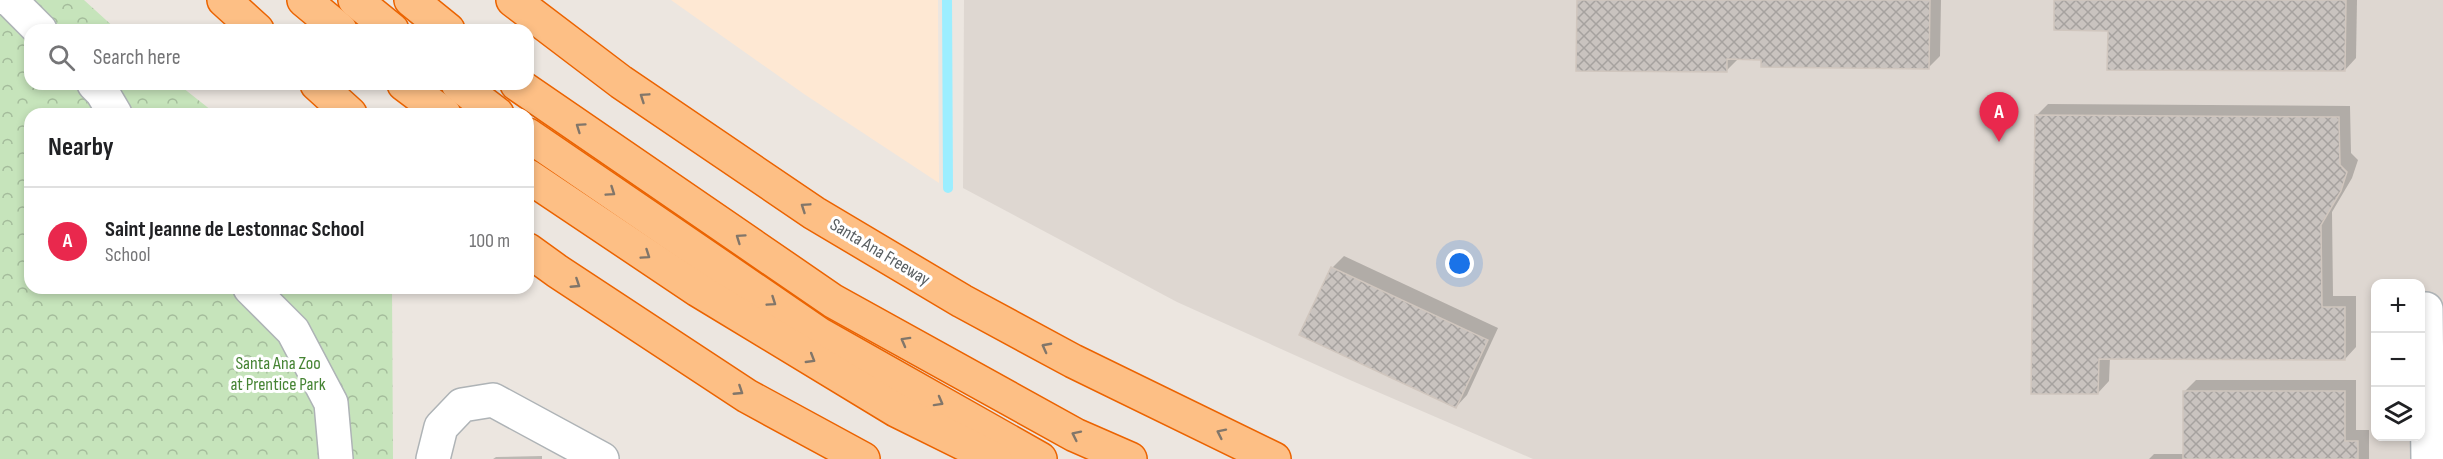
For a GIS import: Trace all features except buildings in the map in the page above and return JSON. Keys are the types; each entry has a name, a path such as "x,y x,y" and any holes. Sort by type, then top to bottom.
{"highway":[{"path":"224,0 250,24"},
{"path":"304,0 333,24"},
{"path":"355,0 385,24"},
{"path":"411,0 441,24"},
{"name":"Santa Ana Freeway","path":"513,0 621,82 814,213 962,301 1073,361 1274,459"},
{"path":"324,90 343,108"},
{"path":"412,90 436,108"},
{"path":"466,90 489,108"},
{"path":"526,90 832,301 1075,435 1130,459"},
{"path":"534,139 819,334 1040,459"},
{"path":"534,180 698,290 896,410 995,459"},
{"path":"534,254 747,396 863,459"}],"lane":[{"path":"10,0 34,24"},
{"path":"100,90 111,108"},
{"path":"255,294 293,331 331,403 336,459"},
{"path":"2426,309 2428,459"},
{"path":"433,459 441,427 462,405 493,400 602,459"}],"shaded area":[{"path":"671,0 938,0 939,183 804,94"},
{"path":"964,0 2443,0 2443,459 1533,459 1177,302 963,188"}],"green space":[{"name":"Santa Ana Zoo at Prentice Park","path":"0,0 84,0 110,24 24,24 24,90 186,90 208,108 24,108 24,294 392,294 393,459 0,459"}],"waterway":[{"path":"947,0 948,188"}],"place":[{"name":"Saint Jeanne de Lestonnac School","path":"1999,142"}]}
